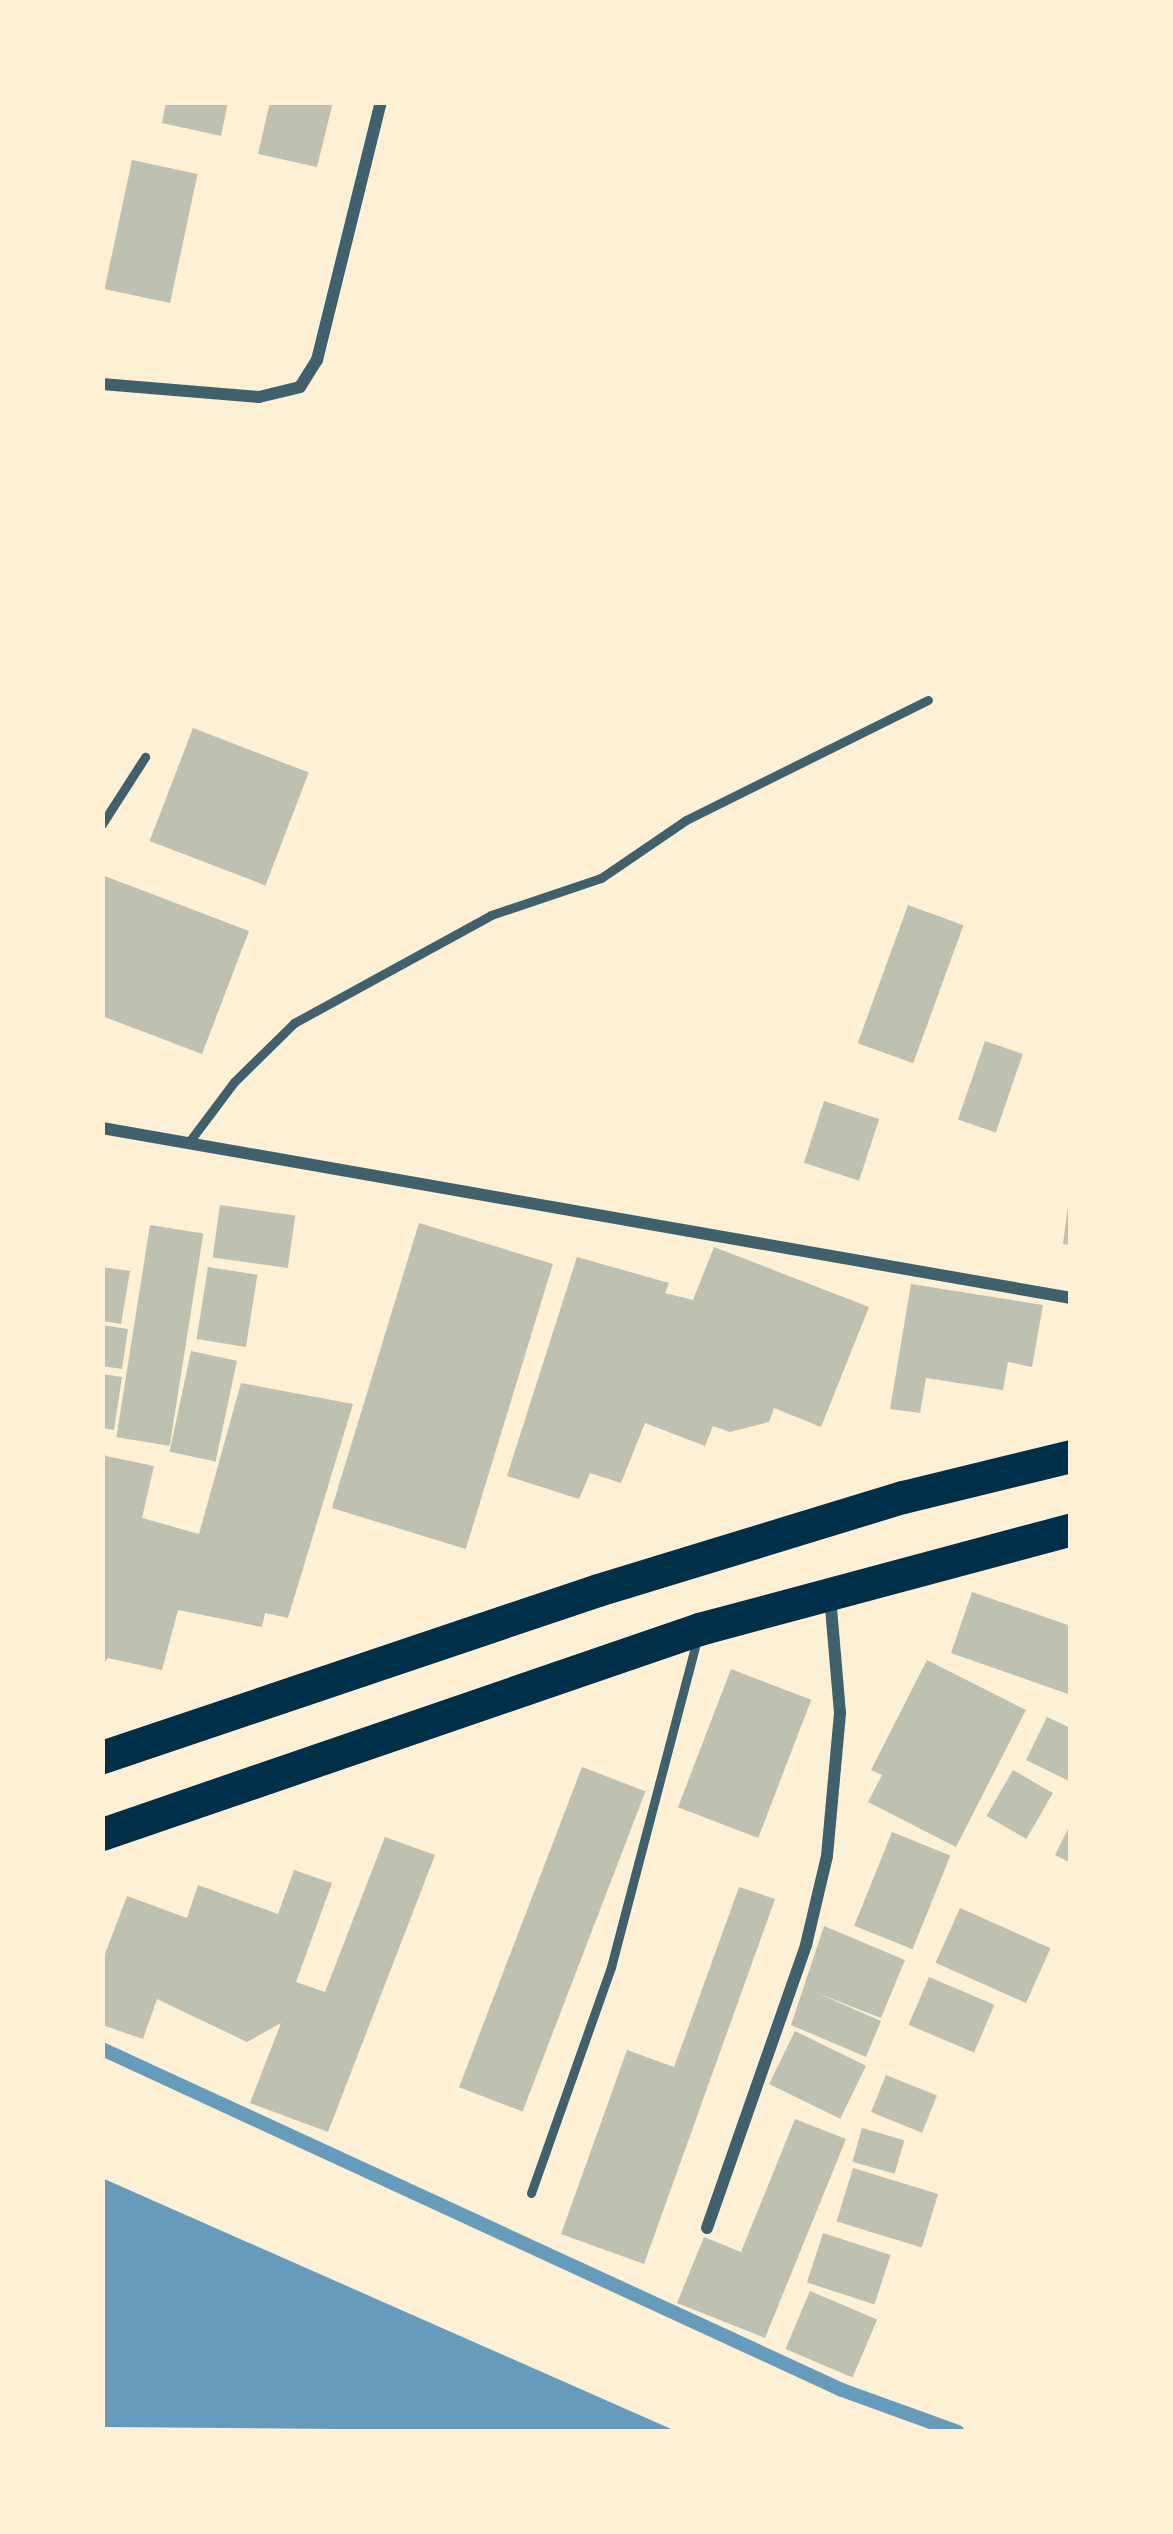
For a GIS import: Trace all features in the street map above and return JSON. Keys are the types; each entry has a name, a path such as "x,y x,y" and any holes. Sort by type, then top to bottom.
{"highway":[{"path":"102,1757 598,1590 903,1497 1071,1456"},
{"path":"102,1834 699,1629 1071,1529"}],"street":[{"path":"102,384 259,397 300,387 316,360 381,102"},
{"path":"102,1128 1071,1298"},
{"path":"706,2228 806,1945 827,1856 840,1713 830,1591"}],"lane":[{"path":"189,1142 234,1082 294,1024 491,914 601,878 686,820 928,700"},
{"path":"102,824 145,757"},
{"path":"531,2193 611,1967 699,1629"}],"water":[{"path":"102,2178 678,2432 102,2427"}],"building":[{"path":"166,102 228,102 221,136 162,123"},
{"path":"270,102 333,102 317,167 258,154"},
{"path":"132,160 198,174 170,303 105,289"},
{"path":"193,728 309,772 265,885 150,841"},
{"path":"102,875 249,931 202,1054 102,1016"},
{"path":"908,905 963,925 913,1063 858,1043"},
{"path":"985,1041 1023,1054 996,1133 958,1119"},
{"path":"824,1101 879,1119 859,1181 804,1163"},
{"path":"220,1205 295,1216 288,1268 213,1257"},
{"path":"1071,1206 1071,1245 1063,1244"},
{"path":"419,1223 553,1264 466,1549 332,1508"},
{"path":"150,1225 203,1233 170,1446 116,1437"},
{"path":"714,1247 869,1307 821,1427 774,1408 769,1422 730,1432 713,1426 705,1446 645,1423 621,1483 590,1473 579,1499 507,1476 577,1257 669,1283 665,1293 693,1300"},
{"path":"102,1267 130,1271 121,1324 102,1321"},
{"path":"208,1267 257,1275 246,1347 197,1339"},
{"path":"911,1284 1043,1305 1032,1367 1008,1362 1003,1390 926,1378 920,1413 890,1409"},
{"path":"102,1325 128,1329 122,1369 102,1366"},
{"path":"191,1351 237,1361 216,1462 170,1452"},
{"path":"102,1374 122,1377 114,1430 102,1428"},
{"path":"241,1383 353,1404 288,1618 265,1613 262,1627 178,1610 162,1670 108,1658 102,1666 102,1443 106,1456 154,1466 142,1518 199,1534"},
{"path":"972,1592 1071,1626 1071,1695 951,1653"},
{"path":"927,1660 1026,1710 956,1847 868,1802 882,1775 871,1770"},
{"path":"731,1669 811,1700 758,1838 678,1807"},
{"path":"1047,1717 1071,1728 1071,1782 1026,1760"},
{"path":"582,1767 645,1791 523,2112 459,2087"},
{"path":"1013,1770 1053,1793 1026,1839 986,1816"},
{"path":"1071,1823 1071,1863 1055,1855"},
{"path":"892,1832 950,1856 913,1949 854,1926"},
{"path":"385,1837 435,1855 328,2132 250,2103 281,2023 247,2042 157,1999 143,2039 102,2025 102,1962 127,1896 187,1918 198,1885 278,1914 294,1870 332,1883 296,1982 325,1992"},
{"path":"739,1887 775,1899 644,2264 561,2234 627,2050 674,2067"},
{"path":"960,1908 1050,1948 1026,2003 936,1963"},
{"path":"824,1926 905,1960 881,2018 817,1993 881,2021 866,2057 791,2025"},
{"path":"929,1977 994,2005 974,2053 909,2025"},
{"path":"795,2031 866,2066 840,2119 769,2084"},
{"path":"886,2075 937,2096 922,2133 871,2112"},
{"path":"795,2119 846,2139 765,2338 677,2303 704,2237 741,2252"},
{"path":"862,2128 904,2140 895,2174 852,2162"},
{"path":"853,2168 938,2194 922,2248 837,2222"},
{"path":"823,2233 891,2255 874,2304 807,2282"},
{"path":"810,2291 877,2320 853,2378 785,2349"}],"waterway":[{"path":"102,2049 842,2390 958,2432"}]}
